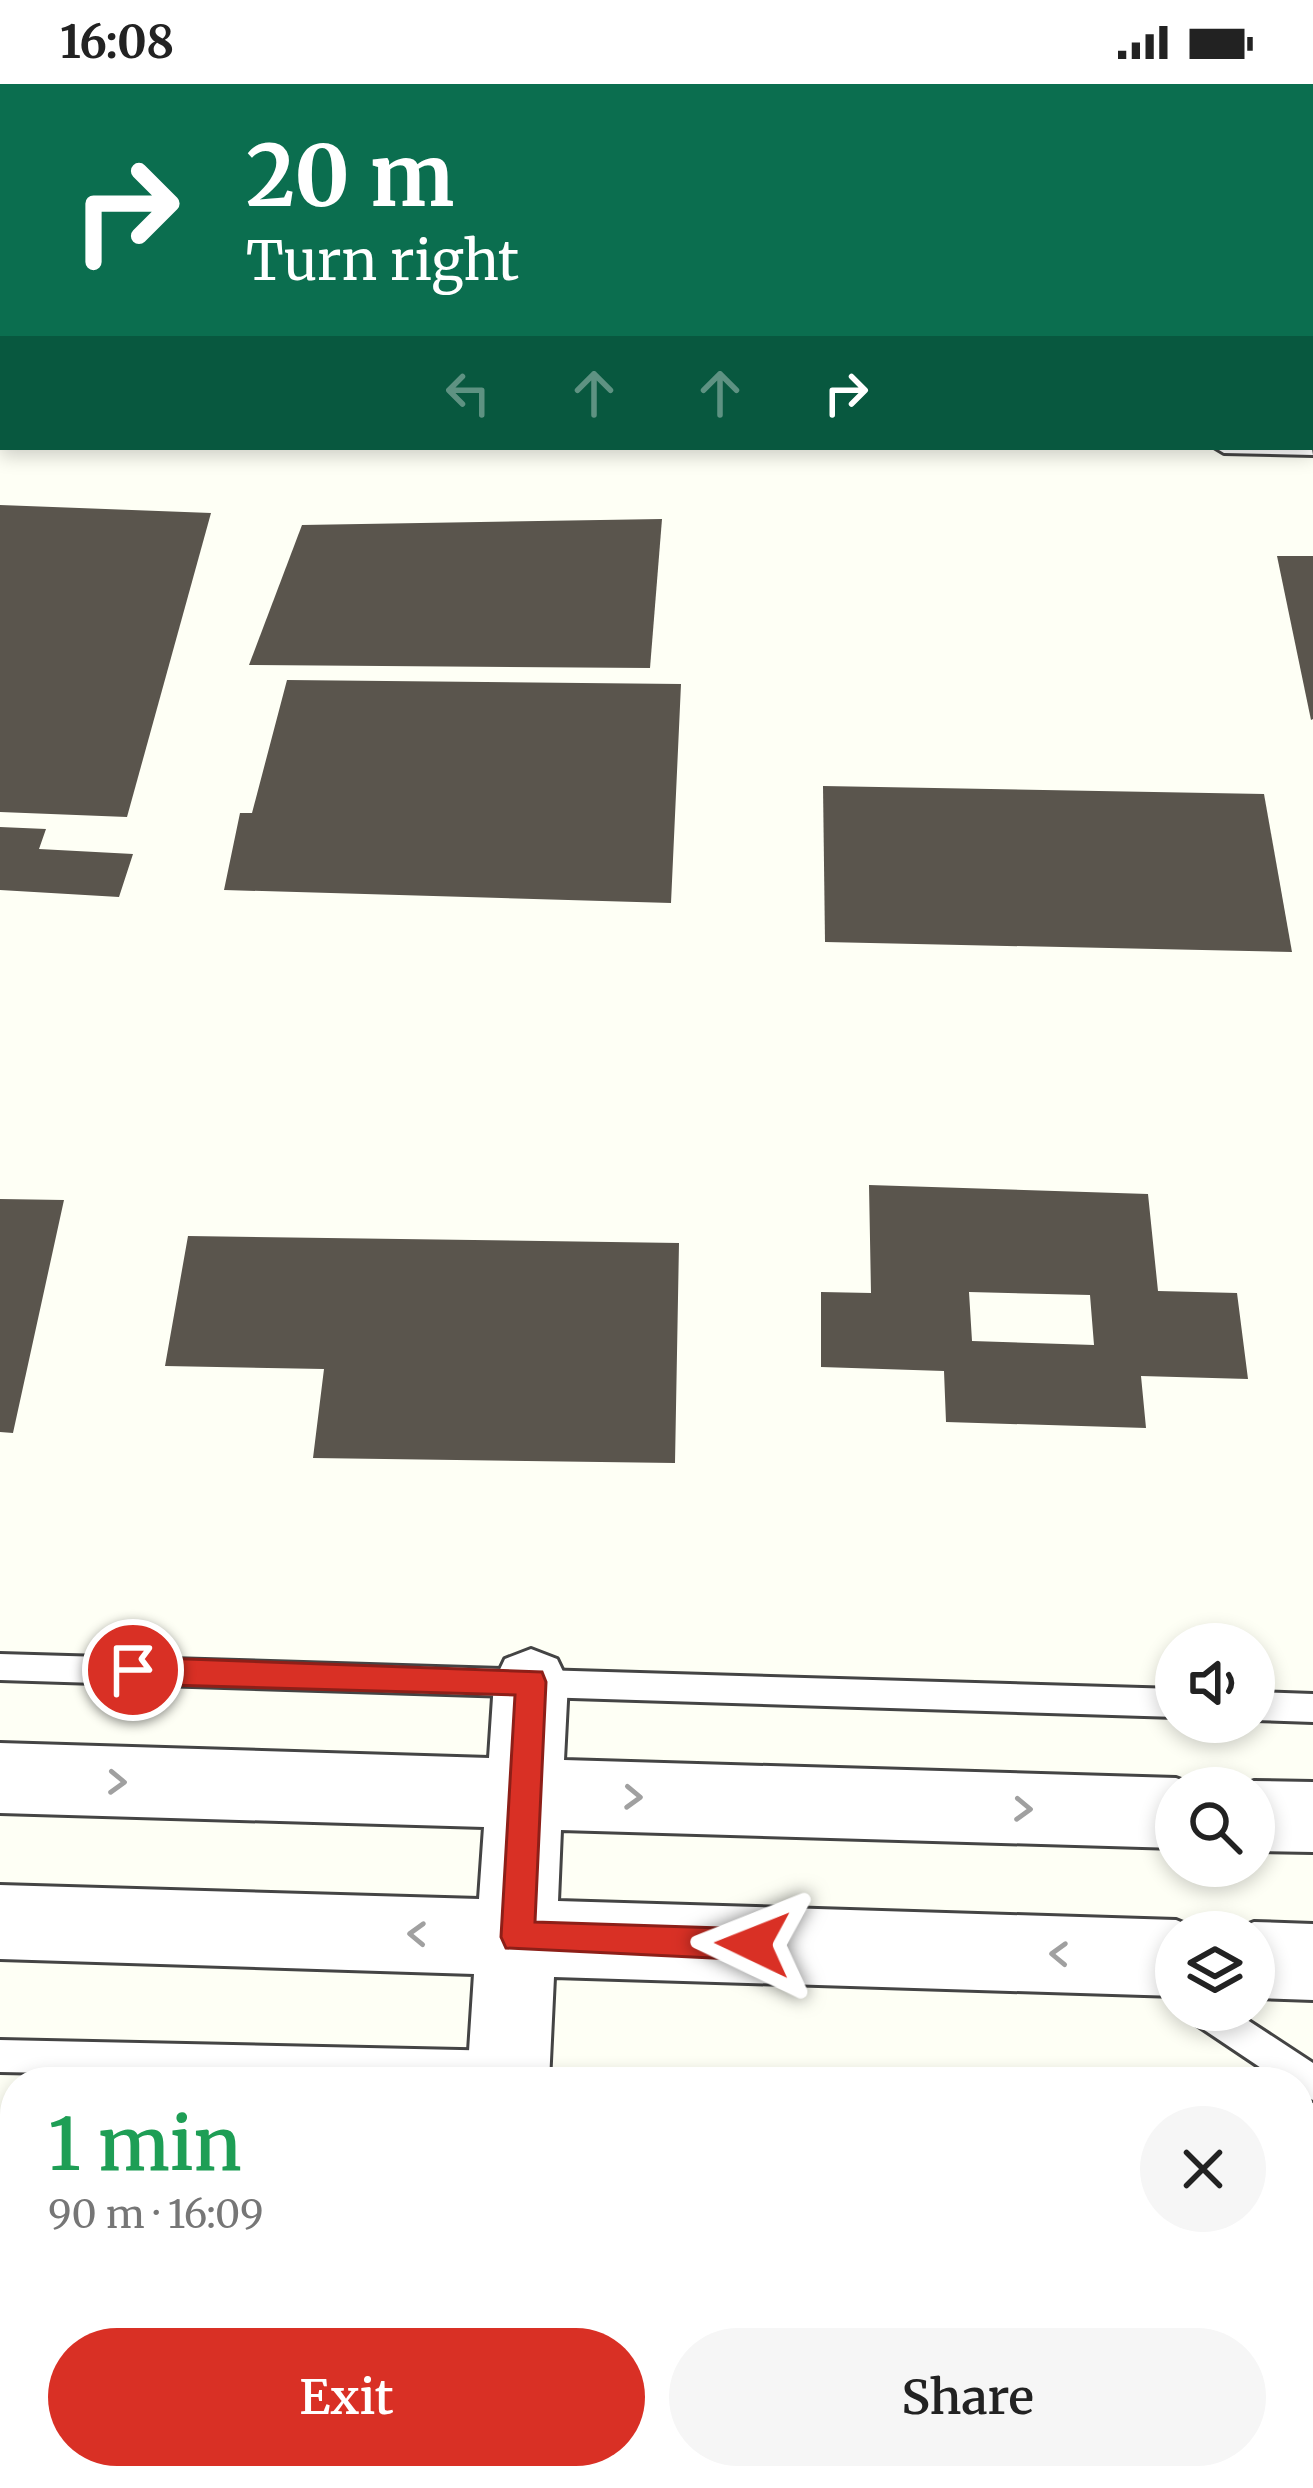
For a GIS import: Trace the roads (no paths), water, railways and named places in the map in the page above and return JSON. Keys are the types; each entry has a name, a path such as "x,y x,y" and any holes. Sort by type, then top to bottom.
{"street":[{"path":"509,2067 531,1682"},
{"path":"0,1778 1155,1812"},
{"path":"1275,1816 1313,1817"},
{"path":"0,1922 518,1937 1155,1968"},
{"path":"1275,1961 1313,1962"}],"lane":[{"path":"0,1666 1155,1702"},
{"path":"1275,1707 1313,1708"},
{"path":"1232,2031 1282,2067"},
{"path":"0,2056 294,2067"}]}
